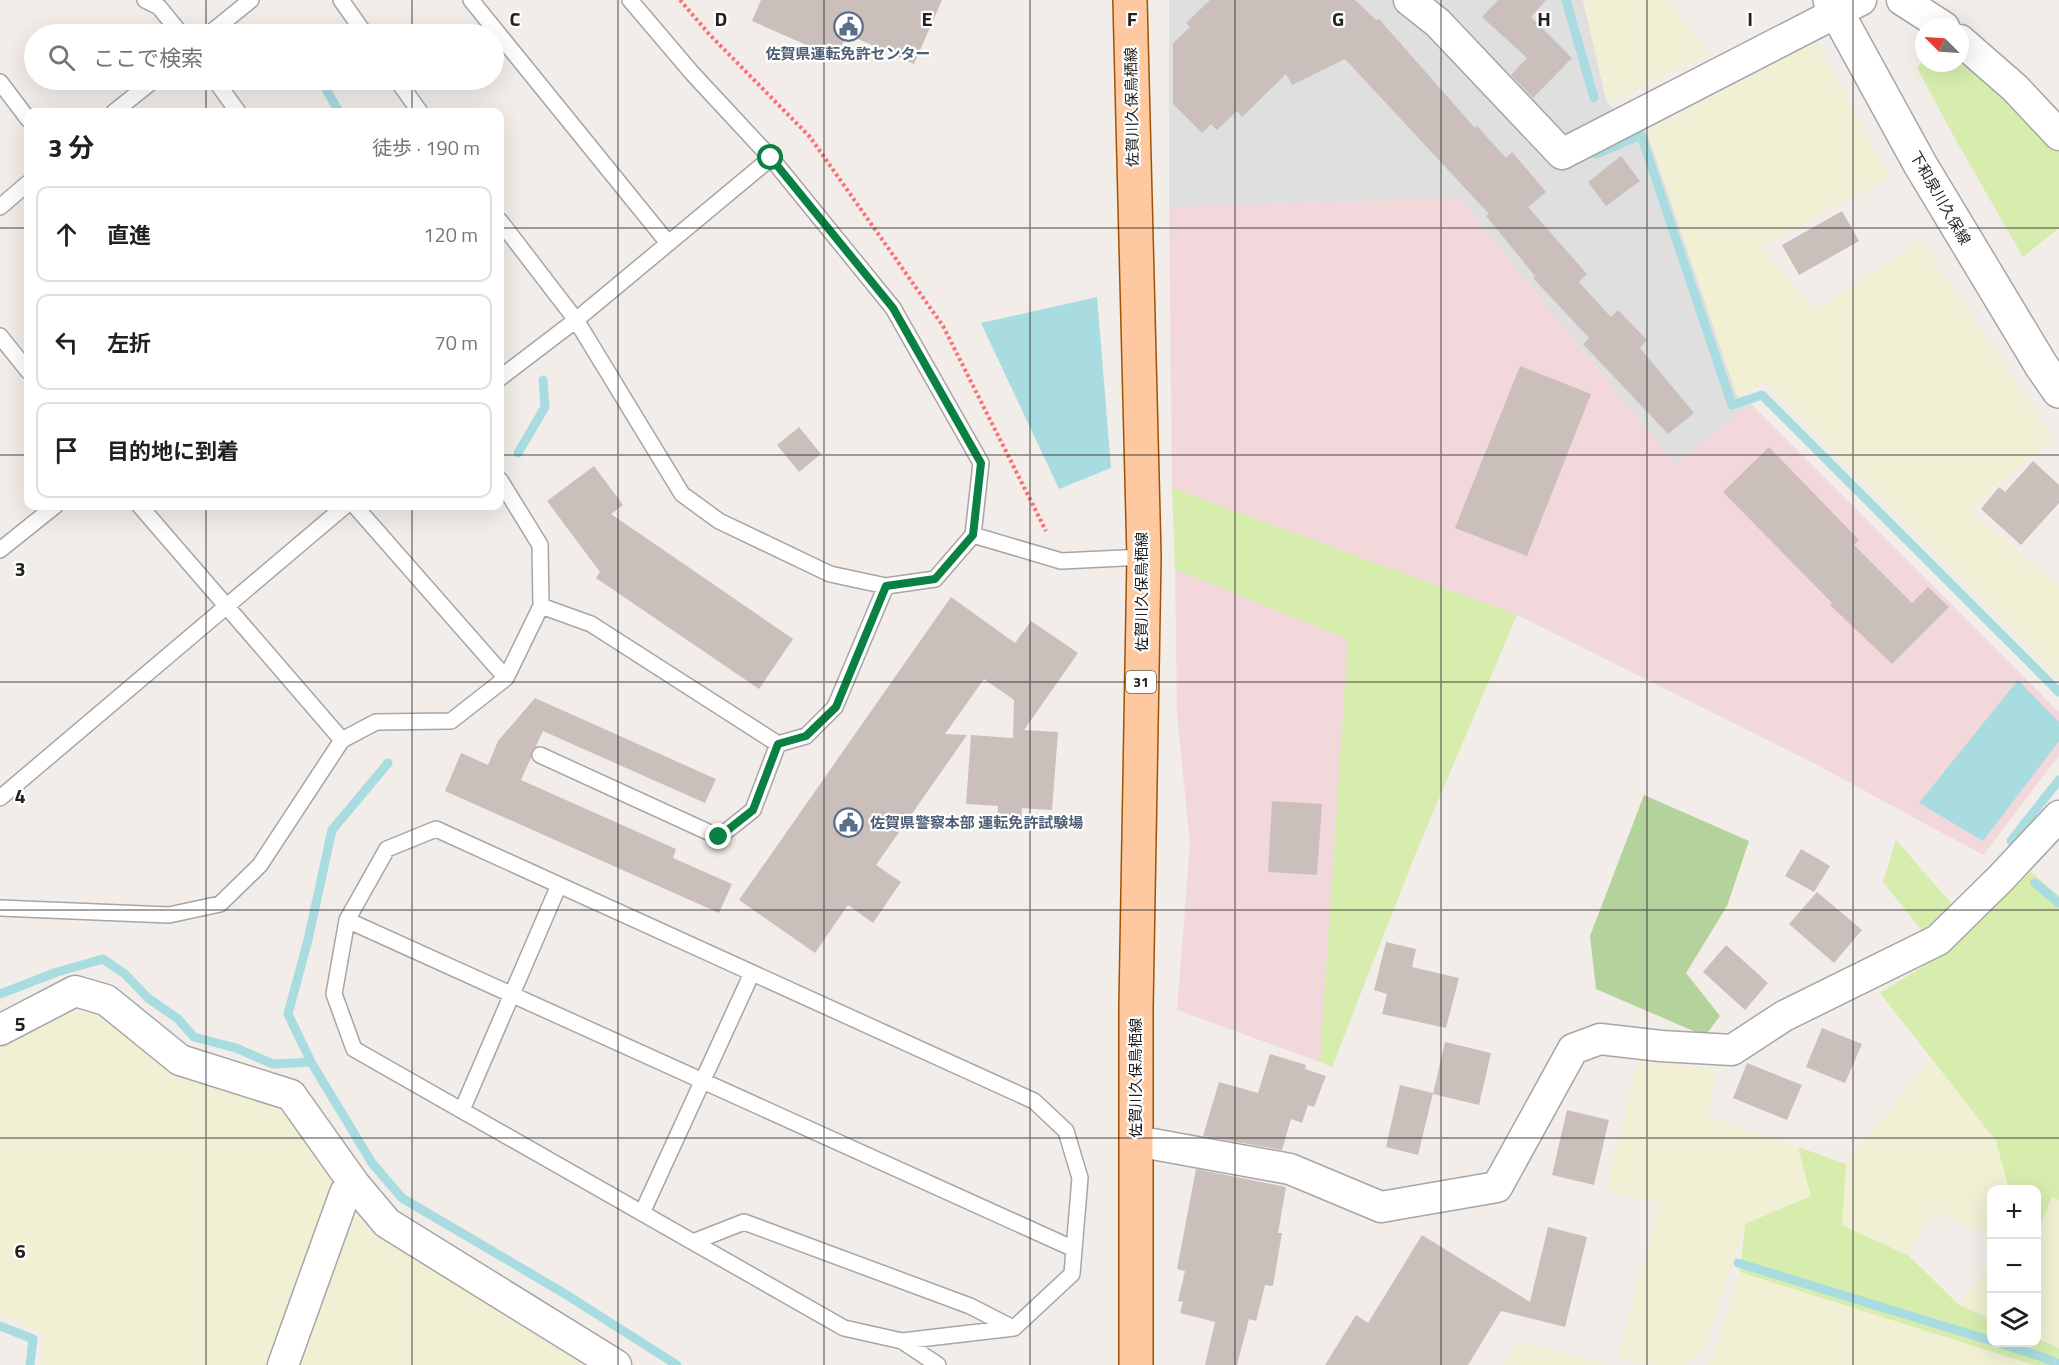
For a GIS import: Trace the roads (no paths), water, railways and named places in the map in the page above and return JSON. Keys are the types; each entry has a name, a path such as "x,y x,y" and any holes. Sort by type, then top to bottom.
{"main road":[{"name":"佐賀川久保鳥栖線","path":"1131,0 1143,557 1136,1007 1136,1365"}],"street":[{"path":"1409,0 1438,23 1562,154 1843,4"},
{"path":"1902,0 1930,18"},
{"name":"下和泉川久保線","path":"1843,4 1920,164 2041,366 2059,390"},
{"path":"1969,48 2015,88 2059,135"},
{"path":"1136,1141 1290,1169 1381,1207 1497,1187 1573,1050 1600,1039 1661,1046 1732,1050 1784,1016 1938,940 2059,816"},
{"path":"0,1030 75,991 106,1000 180,1060 291,1095 356,1185 387,1223 616,1365"},
{"path":"283,1365 345,1193 356,1185"}],"lane":[{"path":"145,0 159,7 173,24"},
{"path":"221,24 251,0"},
{"path":"341,0 358,24"},
{"path":"471,0 490,24"},
{"path":"504,226 576,320 682,494 719,521 830,574 886,586 935,579 973,535 981,463 893,308 771,158 692,73 630,0"},
{"path":"504,41 668,243"},
{"path":"0,82 24,114"},
{"path":"119,108 142,90"},
{"path":"222,90 235,108"},
{"path":"404,90 417,108"},
{"path":"504,375 576,320 771,158"},
{"path":"0,207 24,186"},
{"path":"0,336 24,366"},
{"path":"0,908 169,915 220,904 260,865 342,740 376,722 451,721 506,678 541,606 540,545 504,486"},
{"path":"0,550 50,510"},
{"path":"143,510 342,740"},
{"path":"0,798 340,510"},
{"path":"359,510 506,678"},
{"path":"973,535 1061,561 1143,557"},
{"path":"541,606 591,624 778,744 806,736 836,707 886,586"},
{"path":"540,755 719,837 753,810 778,744"},
{"path":"436,829 559,885 1034,1101 1066,1131 1080,1178 1072,1274 1014,1328 902,1341 844,1328 354,1049 334,994 347,920 387,849 436,829"},
{"path":"462,1110 559,885"},
{"path":"347,920 1074,1249"},
{"path":"642,1213 752,973"},
{"path":"693,1242 744,1222 970,1306 1014,1328"},
{"path":"902,1341 938,1365"}],"water":[{"path":"1097,297 1111,468 1059,489 981,323"},
{"path":"2018,680 2059,722 2059,741 1983,841 1919,803"}],"waterway":[{"path":"1566,0 1594,98"},
{"path":"327,90 337,108"},
{"path":"1596,154 1641,135 1732,405 1762,395 2059,692"},
{"path":"518,453 545,407 543,380"},
{"path":"388,763 332,830 308,940 288,1014 311,1062 372,1163 402,1198 562,1292 677,1365"},
{"path":"2011,841 2059,780"},
{"path":"2035,883 2059,903"},
{"path":"0,994 57,972 103,959 125,974 148,998 178,1019 194,1037 236,1048 273,1064 311,1062"},
{"path":"1738,1263 1987,1339"},
{"path":"0,1326 33,1339 30,1365"},
{"path":"2011,1347 2059,1364"}],"place":[{"name":"佐賀県運転免許センター","path":"848,27"},
{"name":"佐賀県警察本部 運転免許試験場","path":"849,823"}]}
